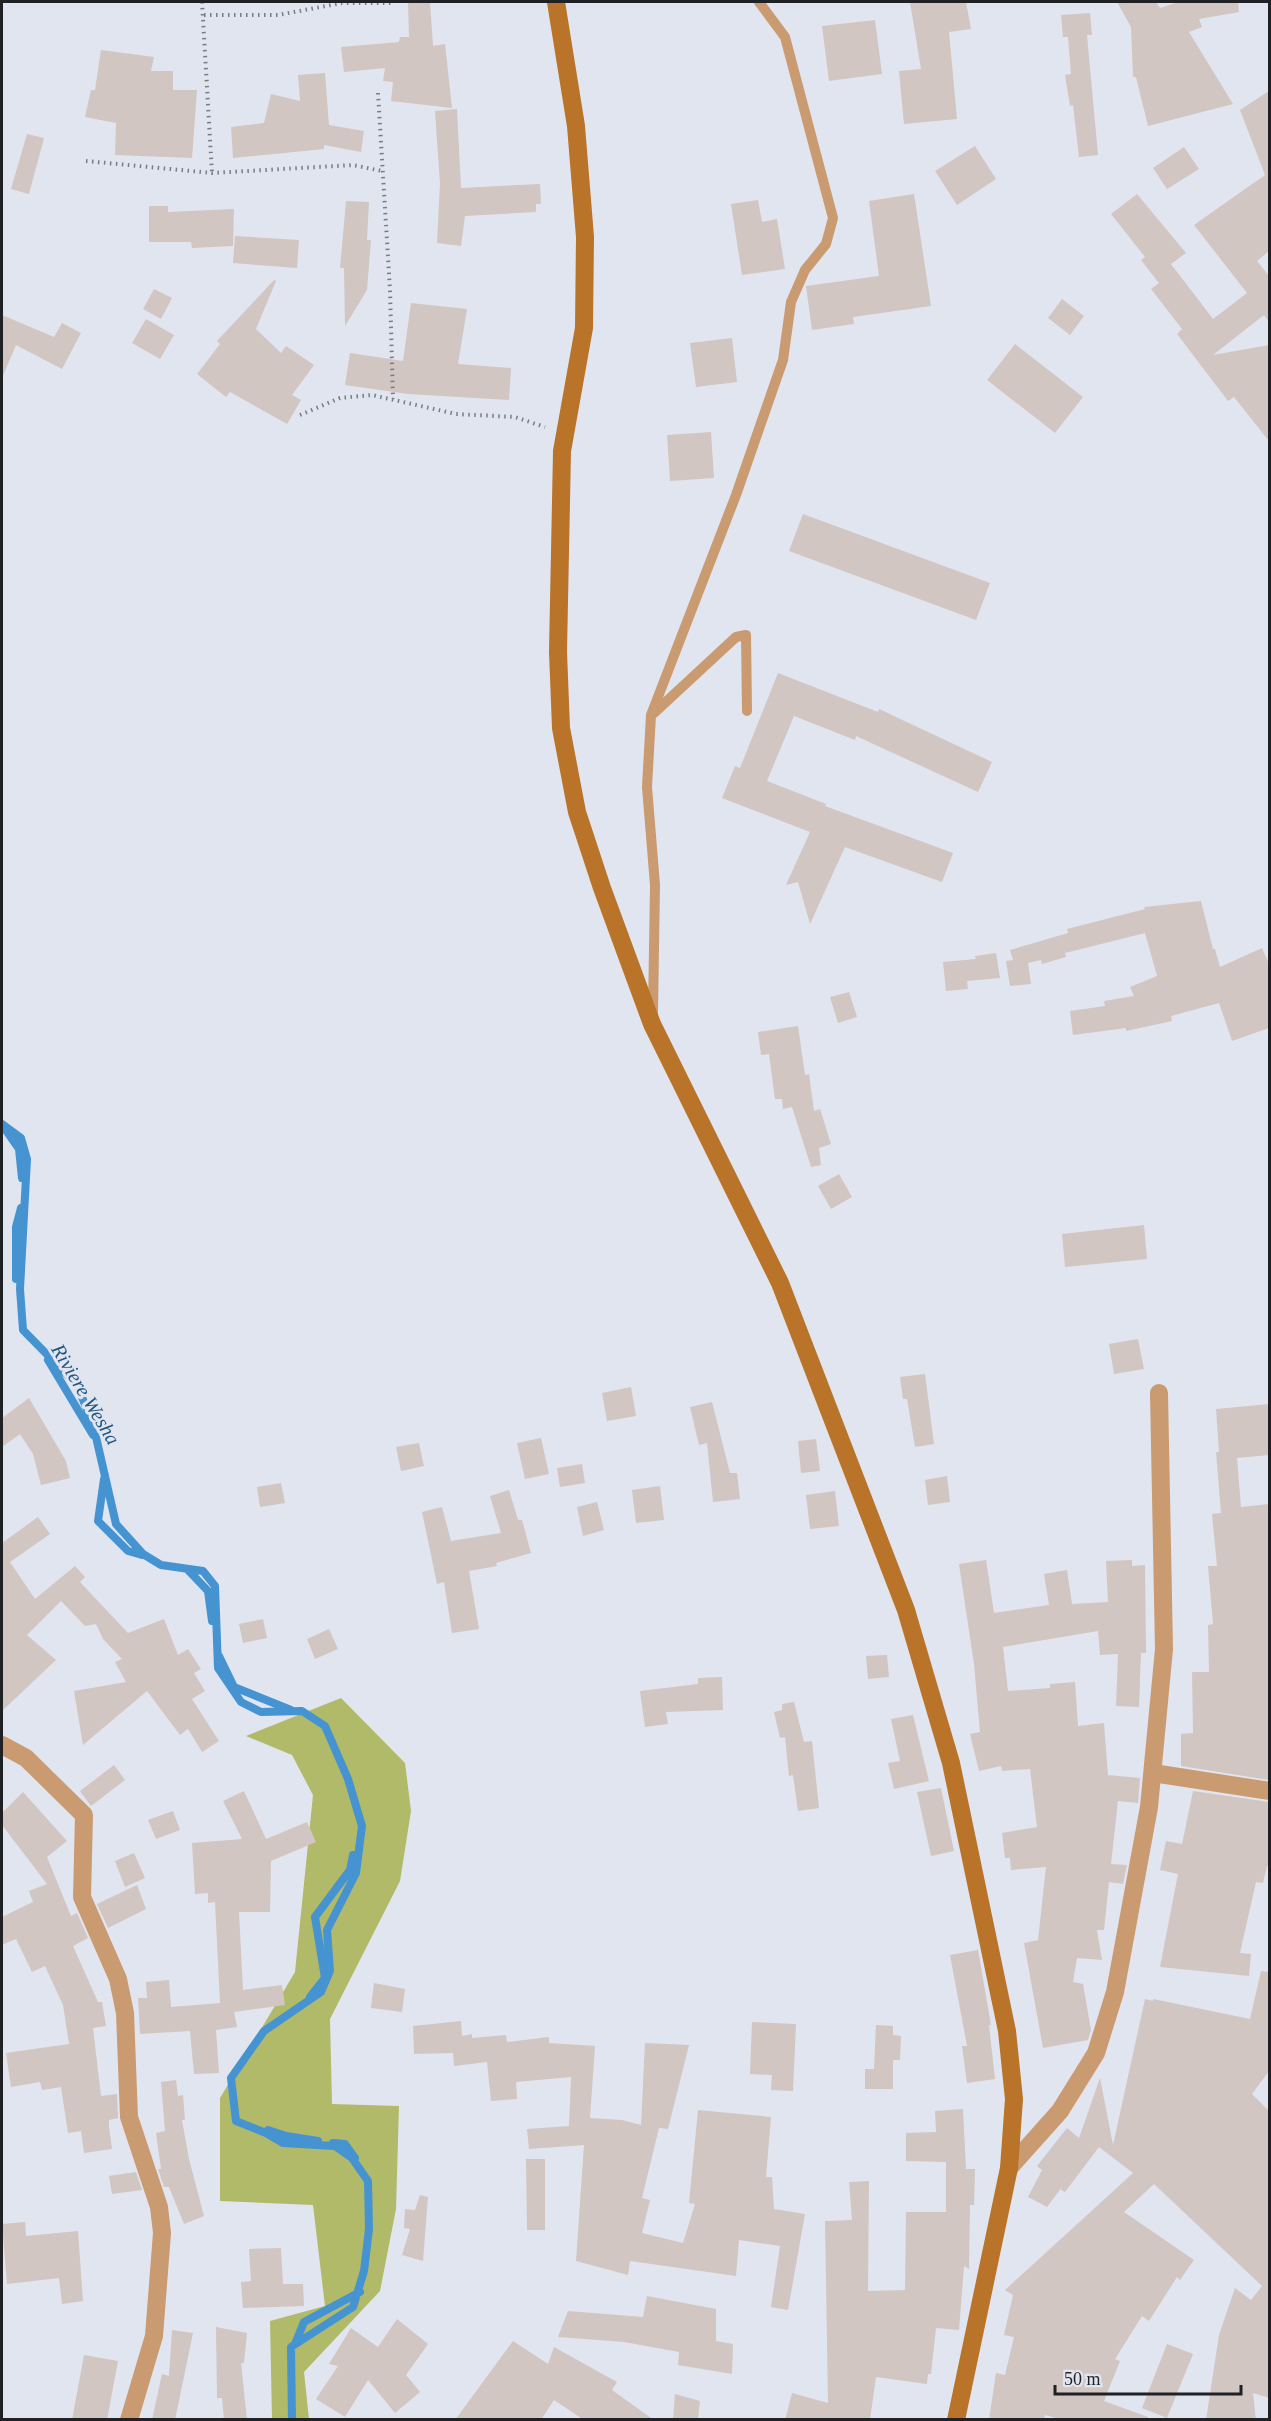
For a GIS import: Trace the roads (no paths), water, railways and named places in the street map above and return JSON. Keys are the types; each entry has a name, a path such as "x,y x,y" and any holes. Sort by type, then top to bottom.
{"street":[{"path":"556,2 576,126 585,237 584,328 562,451 558,652 561,728 578,812 602,888 652,1024 780,1283 906,1610 951,1764 1008,2031 1014,2099 1009,2168 957,2420"},
{"path":"1009,2168 1060,2111 1096,2053 1115,1992 1154,1773 1164,1649 1159,1393"},
{"path":"2,1745 26,1758 84,1815 82,1897 117,1979 125,2013 129,2117 159,2207 162,2233 154,2336 129,2420"},
{"path":"1154,1773 1269,1791"}],"lane":[{"path":"652,1024 655,885 646,787 651,715 736,495 783,360 791,303 805,270 825,244 833,218 784,36 759,2"},
{"path":"651,715 736,637 746,635 747,711"}],"waterway":[{"name":"Riviere Wesha","path":"2,1124 21,1138 27,1159 20,1289 23,1330 77,1385 93,1424 116,1524 143,1554 161,1565 203,1571 215,1586 218,1668 241,1702 261,1712 302,1711 325,1726 348,1779 362,1826 356,1873 327,1930 330,1971 321,1992 264,2031 231,2078 236,2121 266,2133 283,2143 335,2146 352,2158 368,2181 369,2229 364,2271 353,2307 291,2347 292,2420"},
{"name":"Riviere Wesha","path":"5,1129 19,1149 22,1178"},
{"name":"Riviere Wesha","path":"16,1279 16,1227 21,1208"},
{"name":"Riviere Wesha","path":"48,1360 93,1435"},
{"name":"Riviere Wesha","path":"104,1479 98,1521 128,1551 142,1555"},
{"name":"Riviere Wesha","path":"188,1570 208,1591 212,1621"},
{"name":"Riviere Wesha","path":"219,1656 234,1687 291,1710"},
{"name":"Riviere Wesha","path":"310,1997 325,1978 315,1917 350,1870 353,1855"},
{"name":"Riviere Wesha","path":"268,2130 286,2136 318,2141"},
{"name":"Riviere Wesha","path":"333,2143 345,2144 355,2158"},
{"name":"Riviere Wesha","path":"295,2344 304,2322 360,2292"}]}
